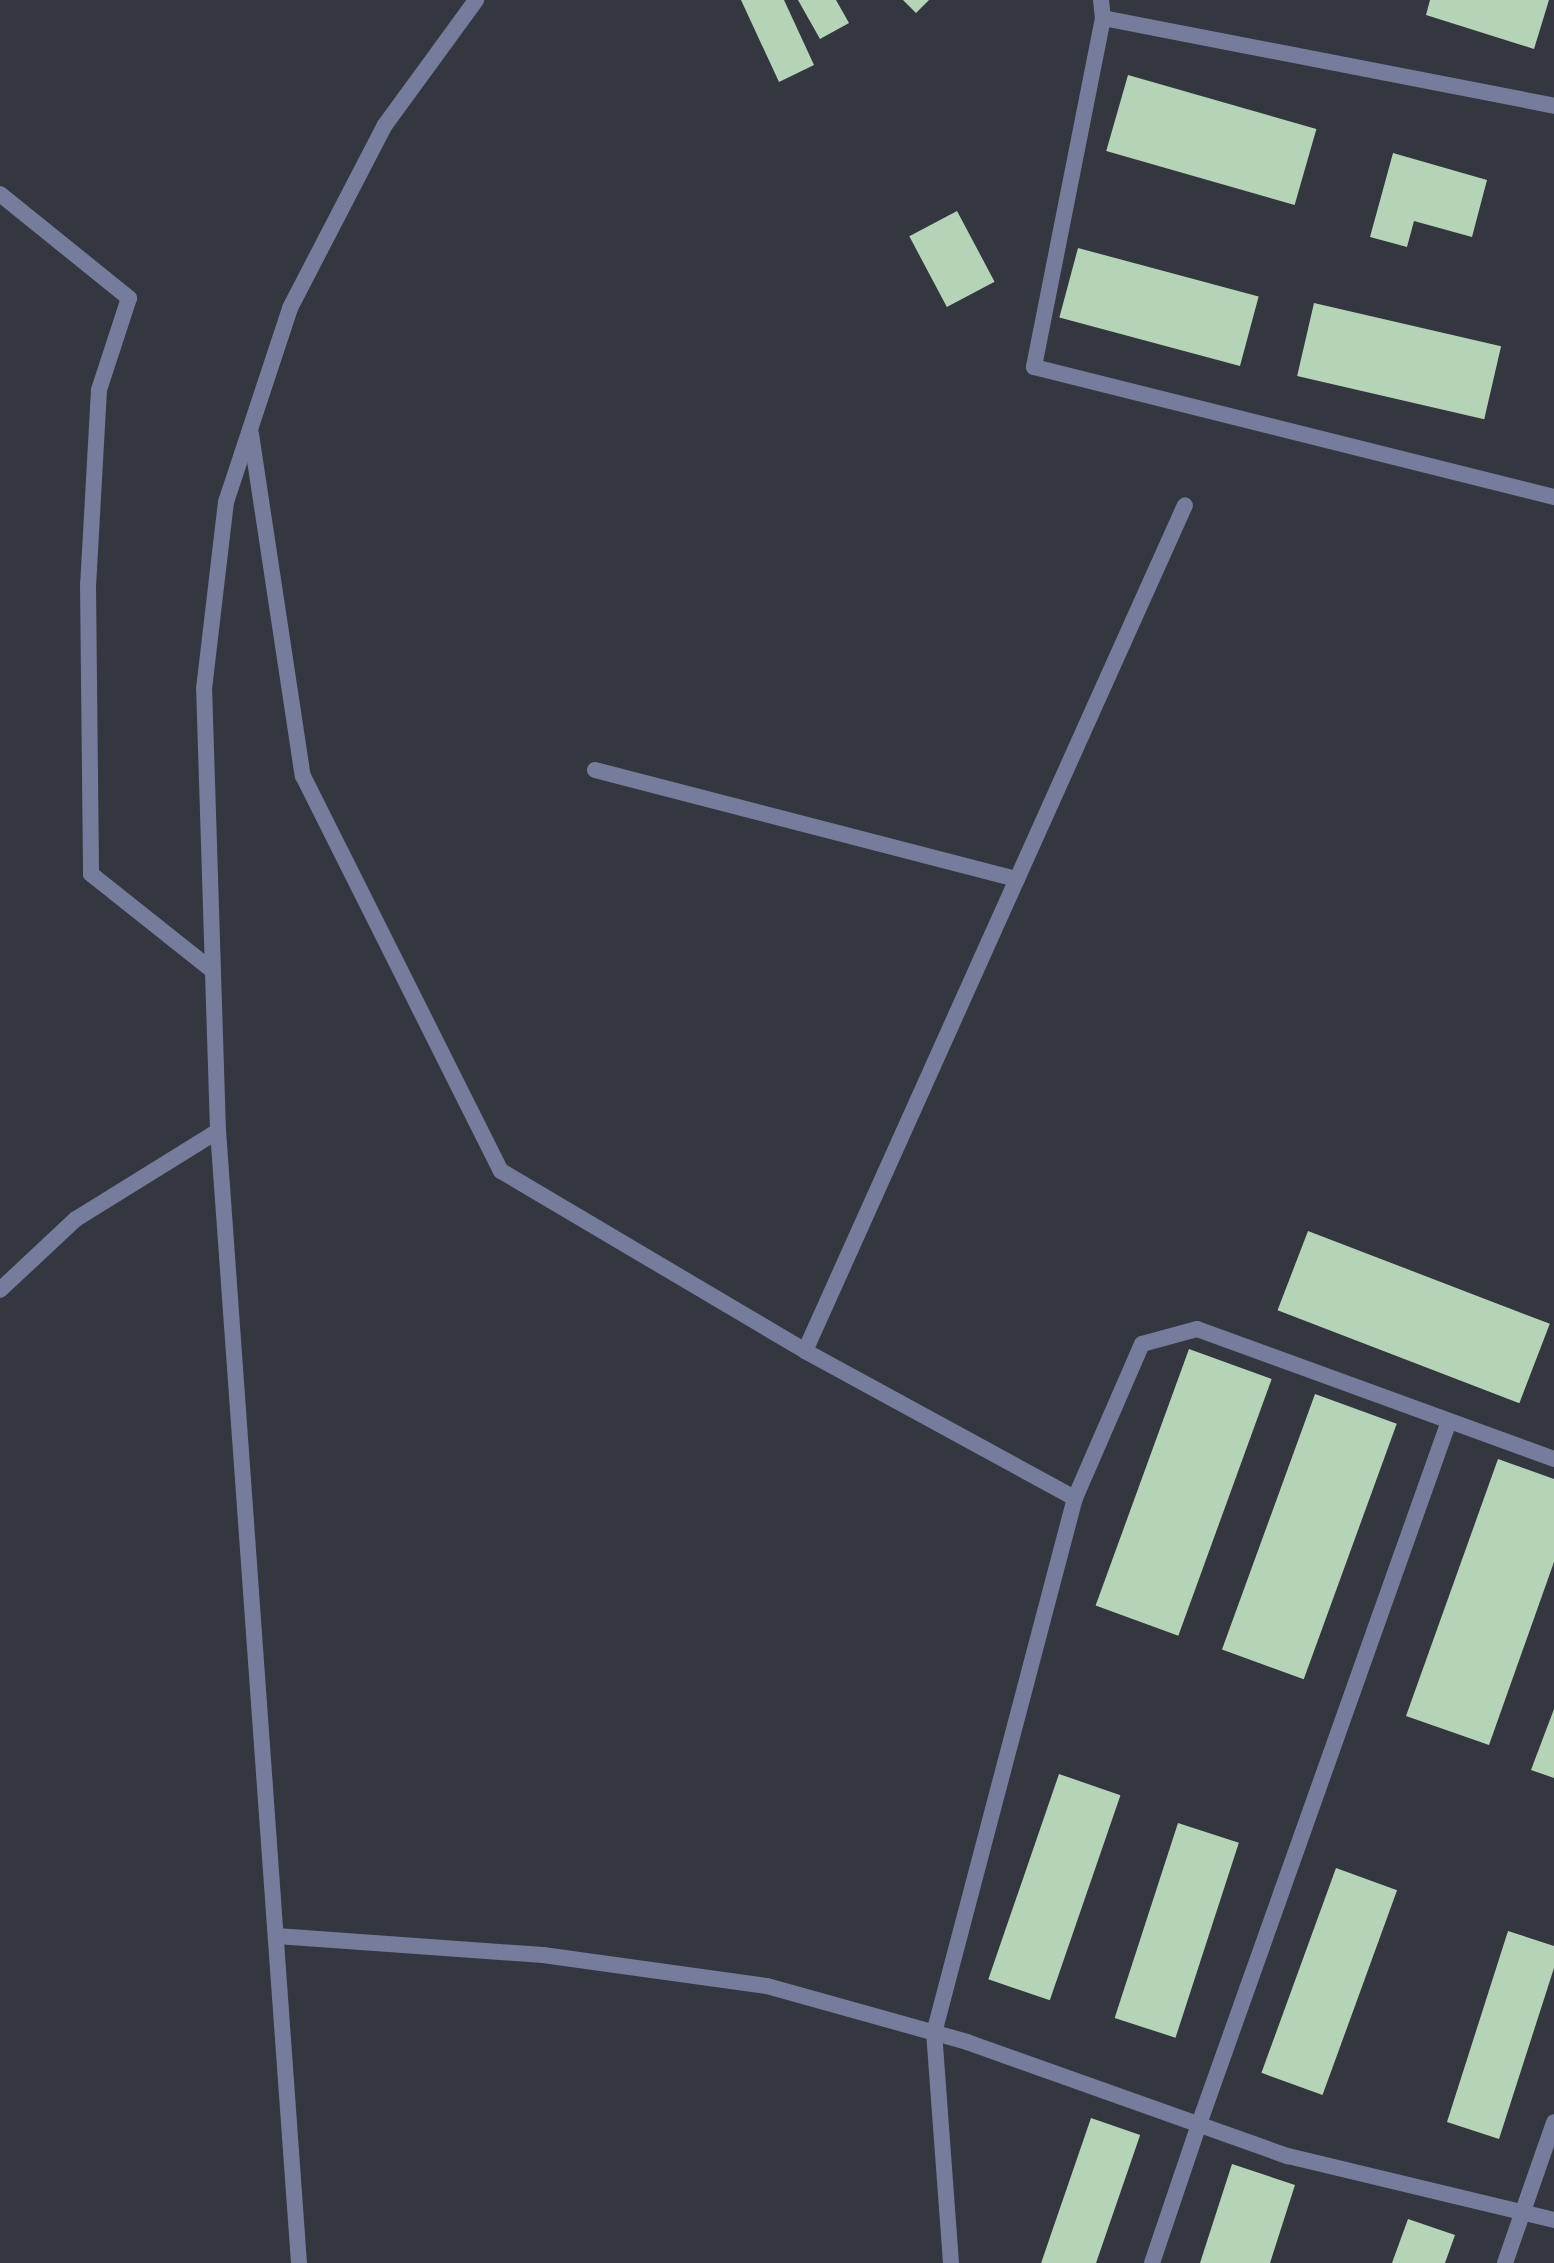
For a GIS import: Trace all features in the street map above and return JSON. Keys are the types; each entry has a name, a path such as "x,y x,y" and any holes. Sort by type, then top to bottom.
{"street":[{"path":"299,2263 218,1131 204,689 226,502 290,308 378,139 476,0"},
{"path":"1101,0 1103,18 1034,367 1554,497"},
{"path":"1103,18 1554,106"},
{"path":"0,194 129,298 99,390 88,584 91,874 213,971"},
{"path":"250,429 303,776 501,1171 805,1351 1075,1498"},
{"path":"805,1351 1185,505"},
{"path":"595,770 1017,879"},
{"path":"0,1290 76,1219 218,1131"},
{"path":"951,2263 934,2033 1075,1498 1142,1344 1197,1329 1554,1459"},
{"path":"1152,2263 1449,1421"},
{"path":"277,1936 543,1955 752,1984 934,2033 1288,2156 1554,2220"},
{"path":"1505,2263 1554,2122"}],"building":[{"path":"741,0 784,0 814,65 779,82"},
{"path":"798,0 836,0 849,23 820,39"},
{"path":"903,0 929,0 916,13"},
{"path":"1430,0 1549,0 1534,49 1426,15"},
{"path":"1128,75 1316,129 1295,205 1106,151"},
{"path":"1393,153 1487,180 1472,237 1414,221 1407,247 1370,237"},
{"path":"957,211 995,282 947,307 909,236"},
{"path":"1078,248 1259,296 1240,366 1059,318"},
{"path":"1314,303 1501,346 1484,419 1297,376"},
{"path":"1308,1231 1550,1324 1519,1403 1278,1310"},
{"path":"1189,1349 1272,1379 1178,1636 1096,1606"},
{"path":"1315,1394 1397,1424 1304,1679 1222,1650"},
{"path":"1498,1459 1554,1479 1554,1562 1489,1745 1406,1716"},
{"path":"1554,1709 1554,1778 1531,1770"},
{"path":"1059,1774 1120,1795 1050,2000 988,1979"},
{"path":"1178,1823 1239,1843 1176,2038 1115,2018"},
{"path":"1336,1868 1397,1890 1323,2095 1261,2073"},
{"path":"1508,1931 1554,1946 1554,1968 1499,2139 1447,2122"},
{"path":"1091,2118 1140,2135 1096,2263 1041,2263"},
{"path":"1232,2164 1295,2185 1270,2263 1200,2263"},
{"path":"1408,2219 1455,2235 1445,2263 1392,2263"}]}
